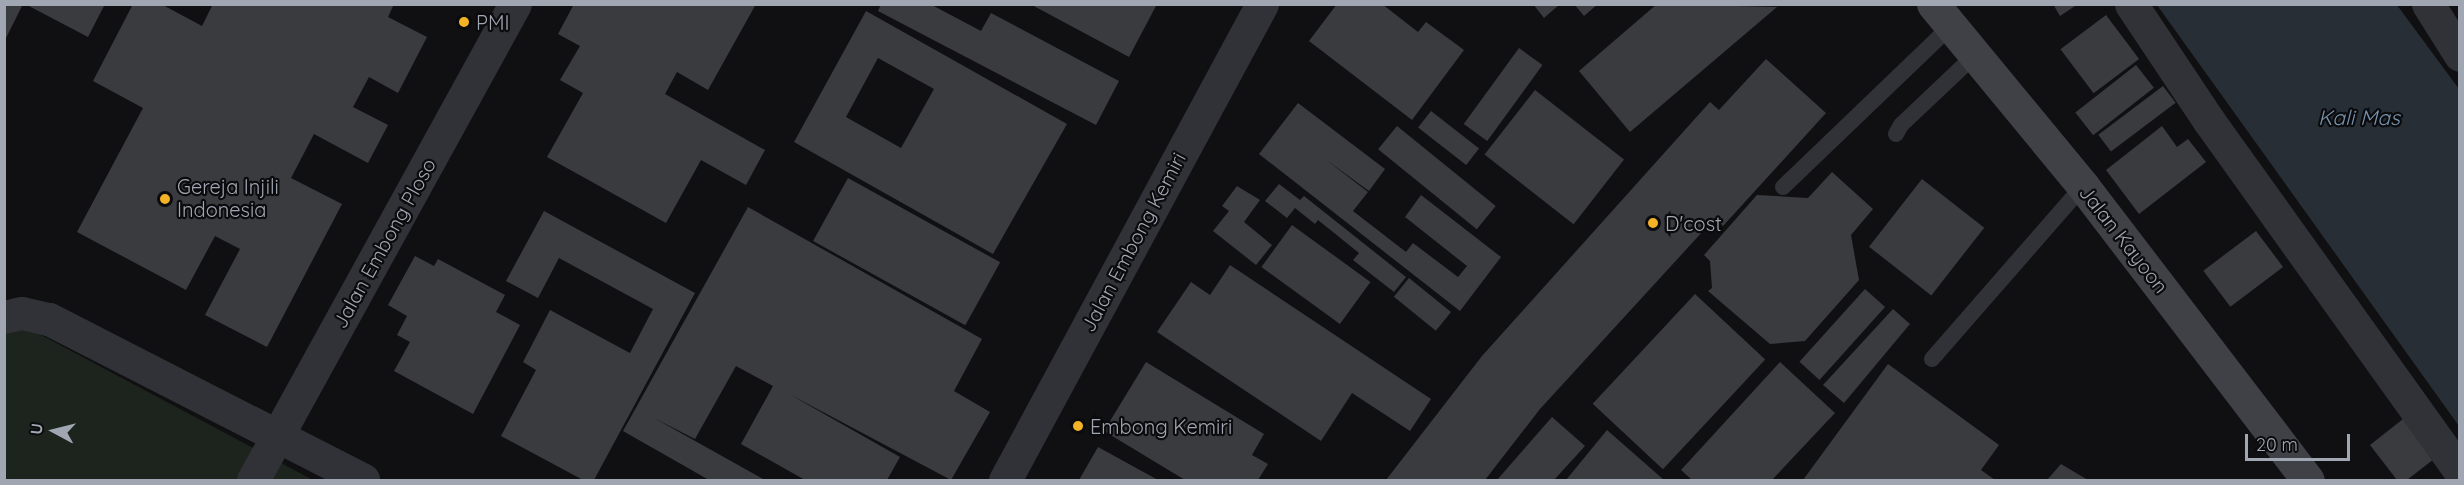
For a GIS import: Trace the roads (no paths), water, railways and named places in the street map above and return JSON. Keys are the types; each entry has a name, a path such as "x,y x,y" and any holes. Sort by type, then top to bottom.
{"main road":[{"name":"Jalan Kayoon","path":"1942,16 2083,186 2308,480"}],"street":[{"name":"Jalan Embong Ploso","path":"253,480 515,4"},
{"name":"Jalan Embong Kemiri","path":"1005,480 1262,4"},
{"path":"2131,4 2223,140 2460,472"},
{"path":"2428,4 2460,55"},
{"path":"4,317 22,312 49,319 277,438 363,480"}],"lane":[{"path":"1783,187 1942,16"},
{"path":"1896,134 1900,125 1975,55"},
{"path":"1932,359 2083,186"}],"water":[{"name":"Kali Mas","path":"2157,5 2397,5 2459,89 2459,426"}],"place":[{"name":"PMI","path":"464,22"},
{"name":"Gereja Injili Indonesia","path":"165,199"},
{"name":"D'cost","path":"1653,223"},
{"name":"Embong Kemiri","path":"1078,426"}]}
